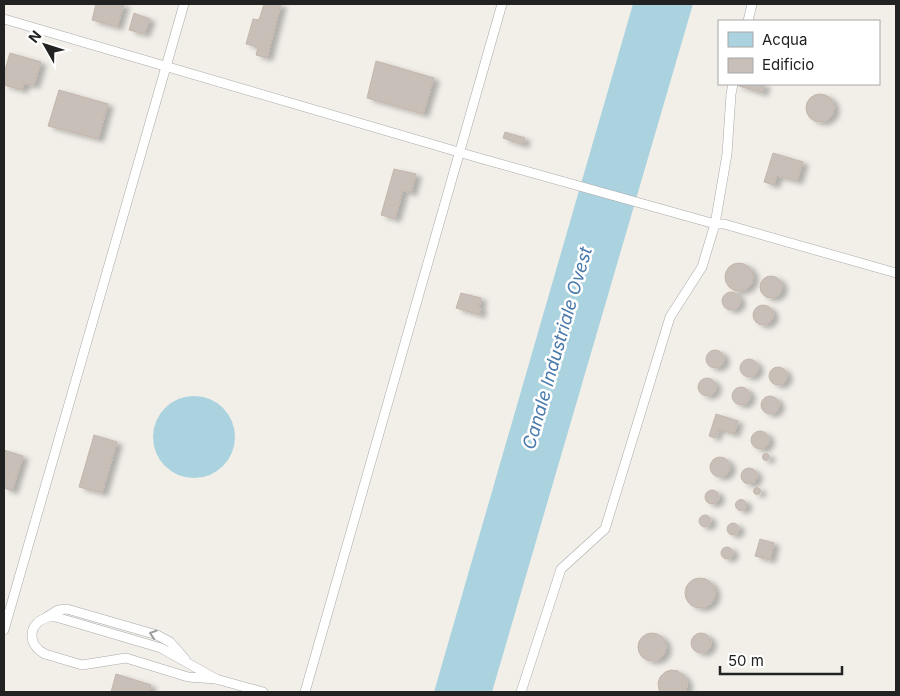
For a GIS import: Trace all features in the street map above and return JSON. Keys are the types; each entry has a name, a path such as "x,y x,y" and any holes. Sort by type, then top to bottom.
{"lane":[{"path":"4,630 184,4"},
{"path":"305,692 502,4"},
{"path":"748,20 752,4"},
{"path":"4,19 460,152 896,273"},
{"path":"521,692 561,569 605,529 670,317 702,267 715,224 727,154 733,85"},
{"path":"190,664 170,642 157,635 67,609 58,610 43,618 34,627 32,634 32,640 39,651 82,665 126,658 188,678 216,679 263,692"},
{"path":"43,618 56,617 161,648 216,679"}],"water":[{"name":"Canale Industriale Ovest","path":"633,4 693,4 492,692 434,692"},
{"path":"194,396 210,399 223,408 232,421 235,437 232,453 223,466 210,475 194,478 178,475 165,466 156,453 153,437 156,421 165,408 178,399"}],"building":[{"path":"96,4 124,4 117,27 92,20"},
{"path":"264,4 281,4 267,58 256,55 258,47 246,44 253,19 259,20"},
{"path":"134,13 150,19 144,34 129,30"},
{"path":"10,53 41,62 34,85 24,84 22,90 4,85 4,73"},
{"path":"376,61 434,78 423,114 367,98"},
{"path":"736,85 765,85 762,93"},
{"path":"59,90 108,104 98,139 48,126"},
{"path":"820,94 830,98 834,108 830,118 820,122 810,118 806,108 810,98"},
{"path":"505,132 525,138 523,145 503,138"},
{"path":"773,153 803,162 797,181 777,176 774,185 764,182"},
{"path":"394,169 416,174 411,193 403,190 395,219 381,215"},
{"path":"739,263 749,267 753,277 749,287 739,291 729,287 725,277 729,267"},
{"path":"771,276 779,279 782,287 779,295 771,298 763,295 760,287 763,279"},
{"path":"731,292 737,295 740,301 737,307 731,310 725,307 722,301 725,295"},
{"path":"461,293 481,298 480,315 456,308"},
{"path":"763,305 770,308 773,315 770,322 763,325 756,322 753,315 756,308"},
{"path":"715,350 721,353 724,359 721,365 715,368 709,365 706,359 709,353"},
{"path":"749,359 755,362 758,368 755,374 749,377 743,374 740,368 743,362"},
{"path":"778,367 784,370 787,376 784,382 778,385 772,382 769,376 772,370"},
{"path":"707,378 713,381 716,387 713,393 707,396 701,393 698,387 701,381"},
{"path":"741,387 747,390 750,396 747,402 741,405 735,402 732,396 735,390"},
{"path":"770,396 776,399 779,405 776,411 770,414 764,411 761,405 764,399"},
{"path":"716,414 738,421 734,434 718,429 715,438 709,436"},
{"path":"760,431 766,434 769,440 766,446 760,449 754,446 751,440 754,434"},
{"path":"94,435 117,442 102,493 79,487"},
{"path":"4,450 23,456 12,491 4,488"},
{"path":"766,453 770,457 766,461 762,457"},
{"path":"720,457 727,460 730,467 727,474 720,477 713,474 710,467 713,460"},
{"path":"749,468 755,470 757,476 755,482 749,484 743,482 741,476 743,470"},
{"path":"757,487 761,491 757,495 753,491"},
{"path":"709,490 715,490 719,497 715,504 709,504 705,500 705,494"},
{"path":"739,500 743,500 746,505 745,509 739,510 736,507 736,503"},
{"path":"705,515 711,521 705,527 699,521"},
{"path":"731,523 735,523 739,529 735,535 731,535 727,531 727,527"},
{"path":"760,539 774,543 770,560 755,556"},
{"path":"727,547 733,553 727,559 721,553"},
{"path":"700,578 711,582 715,593 711,604 700,608 689,604 685,593 689,582"},
{"path":"652,633 662,637 666,647 662,657 652,661 642,657 638,647 642,637"},
{"path":"697,633 705,633 711,639 711,647 705,653 697,653 691,647 691,639"},
{"path":"671,670 678,671 687,681 685,692 660,692 658,683 660,677 665,672"},
{"path":"116,674 151,685 149,692 111,692"}]}
